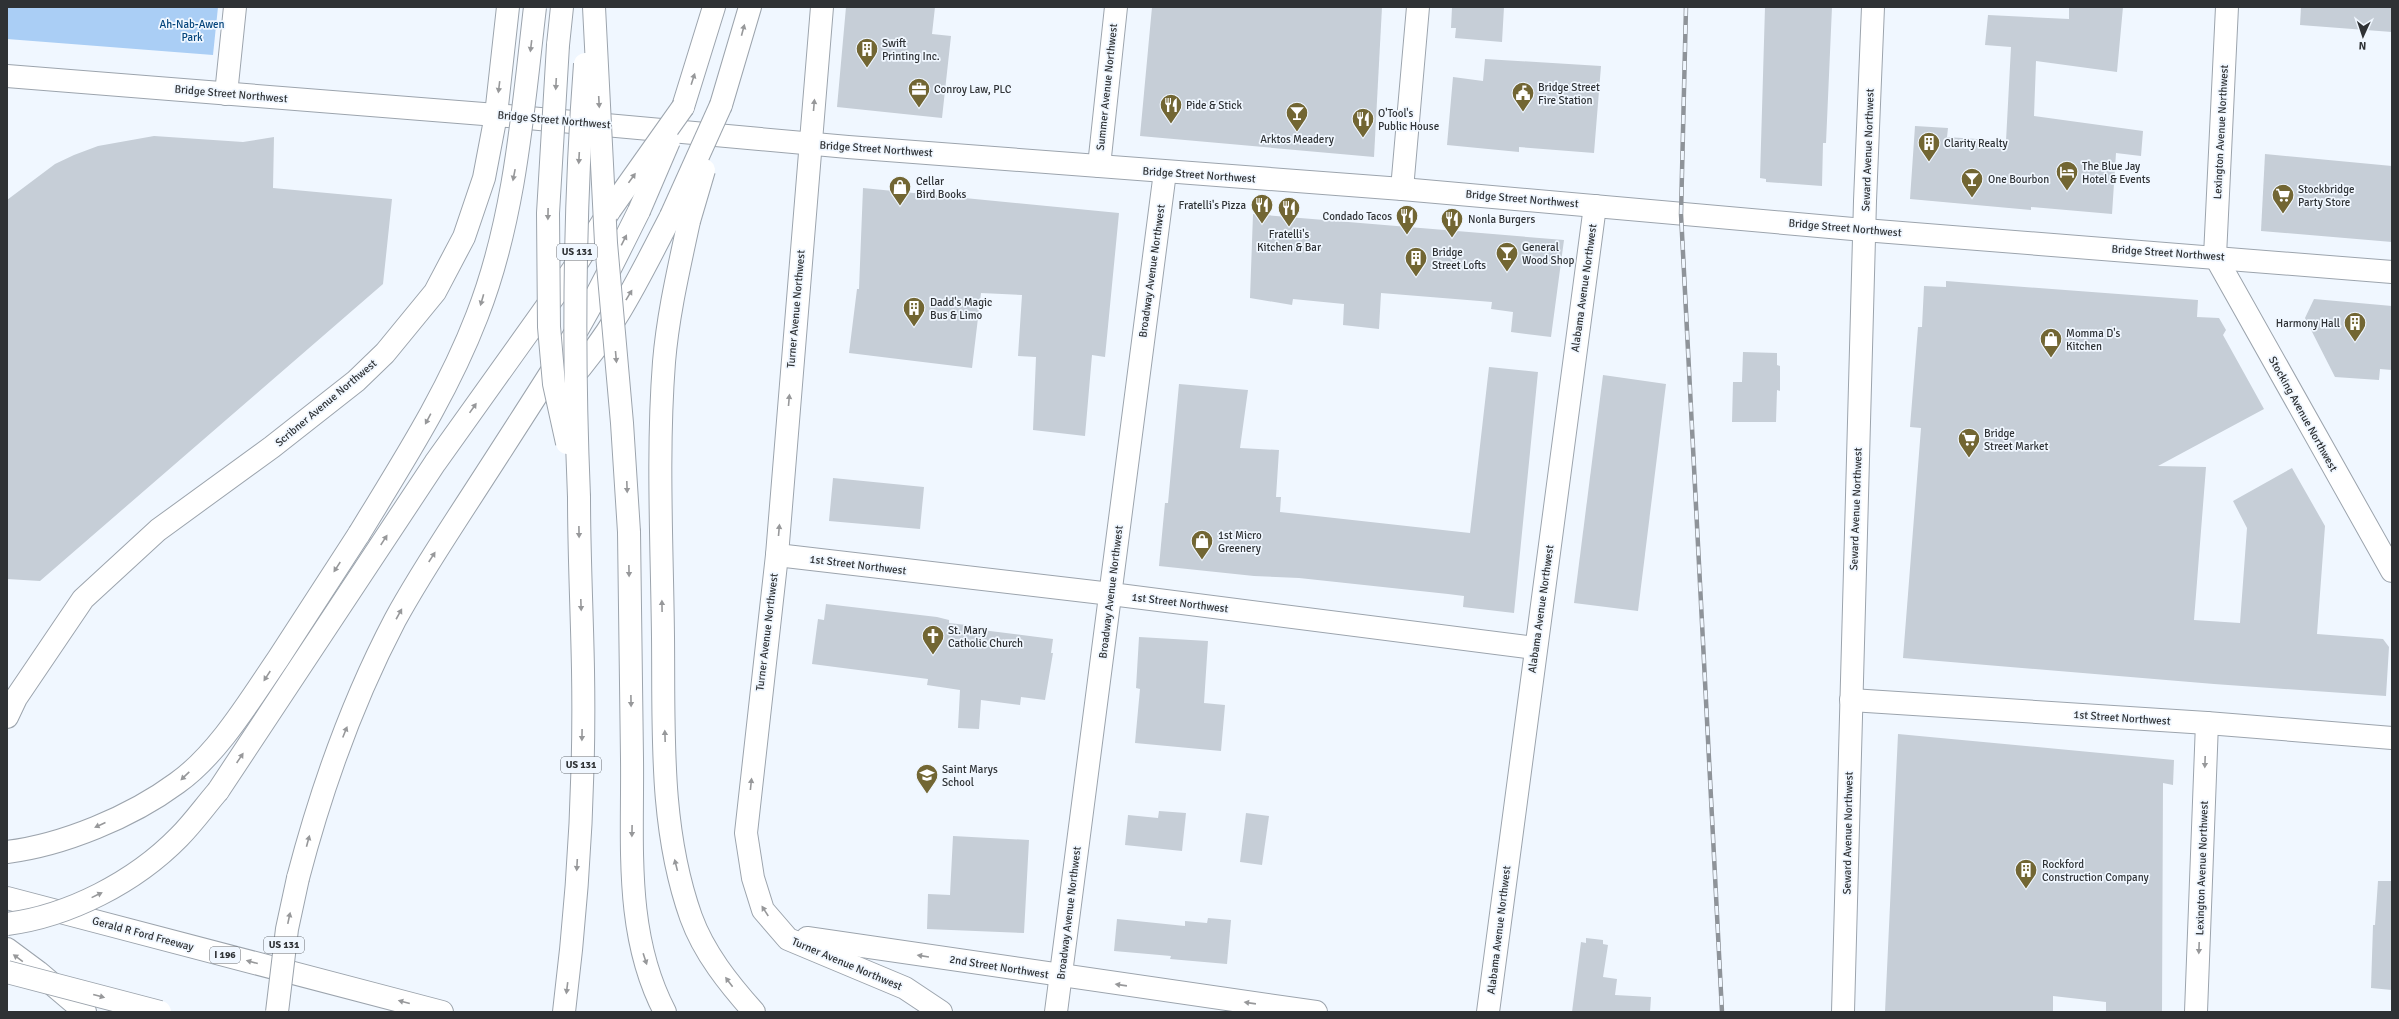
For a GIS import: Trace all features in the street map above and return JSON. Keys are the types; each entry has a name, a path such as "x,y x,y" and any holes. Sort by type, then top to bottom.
{"main road":[{"name":"Scribner Avenue Northwest","path":"7,717 16,698 83,599 158,530 272,447 356,381 385,353 435,292 464,237 484,178 496,115 508,7"},
{"path":"7,852 26,850 89,830 135,809 178,783 209,753 242,714 359,534 425,425 455,368 478,315 502,231 518,154 535,7"},
{"path":"562,7 548,212 549,327 554,384 579,497"},
{"name":"US 131","path":"564,1012 570,964 581,790 583,671 576,418 577,258 579,158 590,7"},
{"path":"594,7 606,250 626,475 632,887 641,948 656,993 665,1012"},
{"name":"US 131","path":"276,1012 286,936 298,878 331,768 373,665 412,590 489,466 563,353 602,285 639,211 683,107 702,50 714,7"},
{"path":"750,7 721,105 680,219 664,362 661,454 663,697 668,820 675,863 692,918 710,956 754,1012"},
{"name":"Turner Avenue Northwest","path":"822,7 776,555 746,833 757,895 763,910 788,939 905,988 941,1012"},
{"name":"Summer Avenue Northwest","path":"1099,166 1116,7"},
{"path":"1402,189 1418,7"},
{"name":"Seward Avenue Northwest","path":"1843,1012 1864,230 1874,7"},
{"name":"Lexington Avenue Northwest","path":"2215,256 2227,7"},
{"path":"226,94 234,8"},
{"name":"Bridge Street Northwest","path":"7,76 496,115 810,144 1402,189 1864,230 2215,256 2392,272"},
{"path":"7,924 47,916 102,893 138,872 178,837 218,791 435,463 567,277 610,210 683,107"},
{"name":"Broadway Avenue Northwest","path":"1056,1012 1165,172"},
{"name":"Alabama Avenue Northwest","path":"1488,1012 1535,648 1595,206"},
{"path":"489,466 582,366 680,219"},
{"name":"Stocking Avenue Northwest","path":"2215,256 2392,571"},
{"name":"1st Street Northwest","path":"776,555 1111,594 1535,648"},
{"name":"1st Street Northwest","path":"1851,700 2207,723 2392,738"},
{"name":"Lexington Avenue Northwest","path":"2196,1012 2207,723"},
{"name":"Gerald R Ford Freeway","path":"7,898 442,1012"},
{"name":"2nd Street Northwest","path":"778,928 805,938 1316,1012"},
{"path":"7,949 38,972 85,1012"},
{"path":"7,972 160,1012"}],"green space":[{"name":"Ah-Nab-Awen Park","path":"7,7 218,7 213,55 7,39"}],"building":[{"path":"846,7 935,7 932,34 951,36 942,118 837,107"},
{"path":"1152,7 1382,7 1374,157 1140,136"},
{"path":"1452,7 1504,7 1502,42 1455,38 1456,28 1451,28"},
{"path":"1765,7 1832,7 1826,143 1823,143 1822,186 1766,182 1766,179 1760,178"},
{"path":"2069,7 2123,7 2117,72 2036,61 2034,116 2143,131 2141,156 2116,153 2112,214 2031,207 2031,210 1910,199 1915,126 1948,128 1947,137 2006,141 2011,47 1985,45 1988,15 2069,19"},
{"path":"2301,7 2392,7 2392,32 2300,25"},
{"name":"Bridge Street Fire Station","path":"1485,59 1601,66 1594,153 1519,147 1519,152 1447,145 1453,77 1483,81"},
{"path":"154,136 243,142 274,137 273,188 392,199 383,284 40,581 7,579 7,200 55,164 74,155 98,146"},
{"path":"2265,154 2392,166 2392,242 2261,231"},
{"path":"863,188 1119,213 1105,357 1092,355 1085,436 1033,430 1036,357 1018,356 1022,295 981,293 972,368 849,353 857,289 859,289"},
{"path":"1253,214 1564,240 1551,337 1511,332 1513,312 1491,309 1492,302 1381,293 1379,329 1343,325 1344,304 1293,299 1292,305 1250,298"},
{"path":"1946,281 2198,300 2197,317 2219,318 2226,330 2223,335 2264,409 2158,466 2206,467 2194,620 2240,623 2247,528 2233,501 2292,468 2325,526 2317,634 2383,639 2389,647 2386,696 2214,684 1903,658 1921,428 1910,427 1918,327 1922,327 1924,286 1946,287"},
{"name":"Harmony Hall","path":"2314,299 2392,306 2392,370 2380,369 2379,380 2335,377 2305,318"},
{"path":"1743,352 1777,353 1777,365 1780,366 1780,391 1777,390 1776,422 1732,422 1733,382 1742,382"},
{"path":"1489,367 1538,372 1514,613 1463,607 1464,596 1299,578 1254,576 1159,566 1165,503 1168,503 1179,384 1248,390 1240,448 1279,450 1276,497 1281,497 1280,512 1470,533"},
{"path":"1603,375 1666,384 1638,611 1574,603"},
{"path":"833,478 924,487 920,529 829,521"},
{"name":"St. Mary Catholic Church","path":"826,604 937,617 949,620 949,623 975,626 974,629 1053,639 1051,653 1053,653 1045,700 1021,697 1020,705 981,700 979,729 958,728 960,690 927,685 928,679 812,664 818,619 824,620"},
{"path":"1139,637 1208,641 1204,703 1225,705 1221,751 1135,743 1140,689 1136,688"},
{"name":"Rockford Construction Company","path":"1898,734 2174,760 2173,785 2163,783 2162,1012 2106,1012 2106,1002 2053,996 2053,1012 1885,1012"},
{"path":"1159,811 1186,813 1182,851 1125,845 1128,815 1158,818"},
{"path":"1246,813 1269,816 1262,865 1240,862"},
{"path":"953,836 1029,840 1024,933 927,929 928,894 950,895"},
{"path":"2378,881 2392,881 2392,990 2371,988 2373,925 2375,925"},
{"path":"1208,918 1231,920 1227,964 1170,959 1171,956 1114,951 1117,919 1185,926 1185,921 1207,923"},
{"path":"1586,938 1603,940 1603,944 1608,945 1603,977 1617,979 1615,995 1651,997 1650,1012 1572,1012 1581,942 1586,943"}],"railway":[{"path":"1686,7 1681,214 1722,1012"}],"place":[{"name":"Swift Printing Inc.","path":"867,68"},
{"name":"Conroy Law, PLC","path":"919,108"},
{"name":"Bridge Street Fire Station","path":"1523,112"},
{"name":"Pide & Stick","path":"1171,124"},
{"name":"Arktos Meadery","path":"1297,132"},
{"name":"O'Tool's Public House","path":"1363,138"},
{"name":"Clarity Realty","path":"1929,162"},
{"name":"The Blue Jay Hotel & Events","path":"2067,192"},
{"name":"One Bourbon","path":"1972,198"},
{"name":"Cellar Bird Books","path":"900,206"},
{"name":"Stockbridge Party Store","path":"2283,214"},
{"name":"Fratelli's Pizza","path":"1262,224"},
{"name":"Fratelli's Kitchen & Bar","path":"1289,228"},
{"name":"Condado Tacos","path":"1407,236"},
{"name":"Nonla Burgers","path":"1452,238"},
{"name":"General Wood Shop","path":"1507,272"},
{"name":"Bridge Street Lofts","path":"1416,278"},
{"name":"Dadd's Magic Bus & Limo","path":"914,328"},
{"name":"Harmony Hall","path":"2355,342"},
{"name":"Momma D's Kitchen","path":"2051,358"},
{"name":"Bridge Street Market","path":"1969,458"},
{"name":"1st Micro Greenery","path":"1202,560"},
{"name":"St. Mary Catholic Church","path":"933,656"},
{"name":"Saint Marys School","path":"927,794"},
{"name":"Rockford Construction Company","path":"2026,890"}]}
